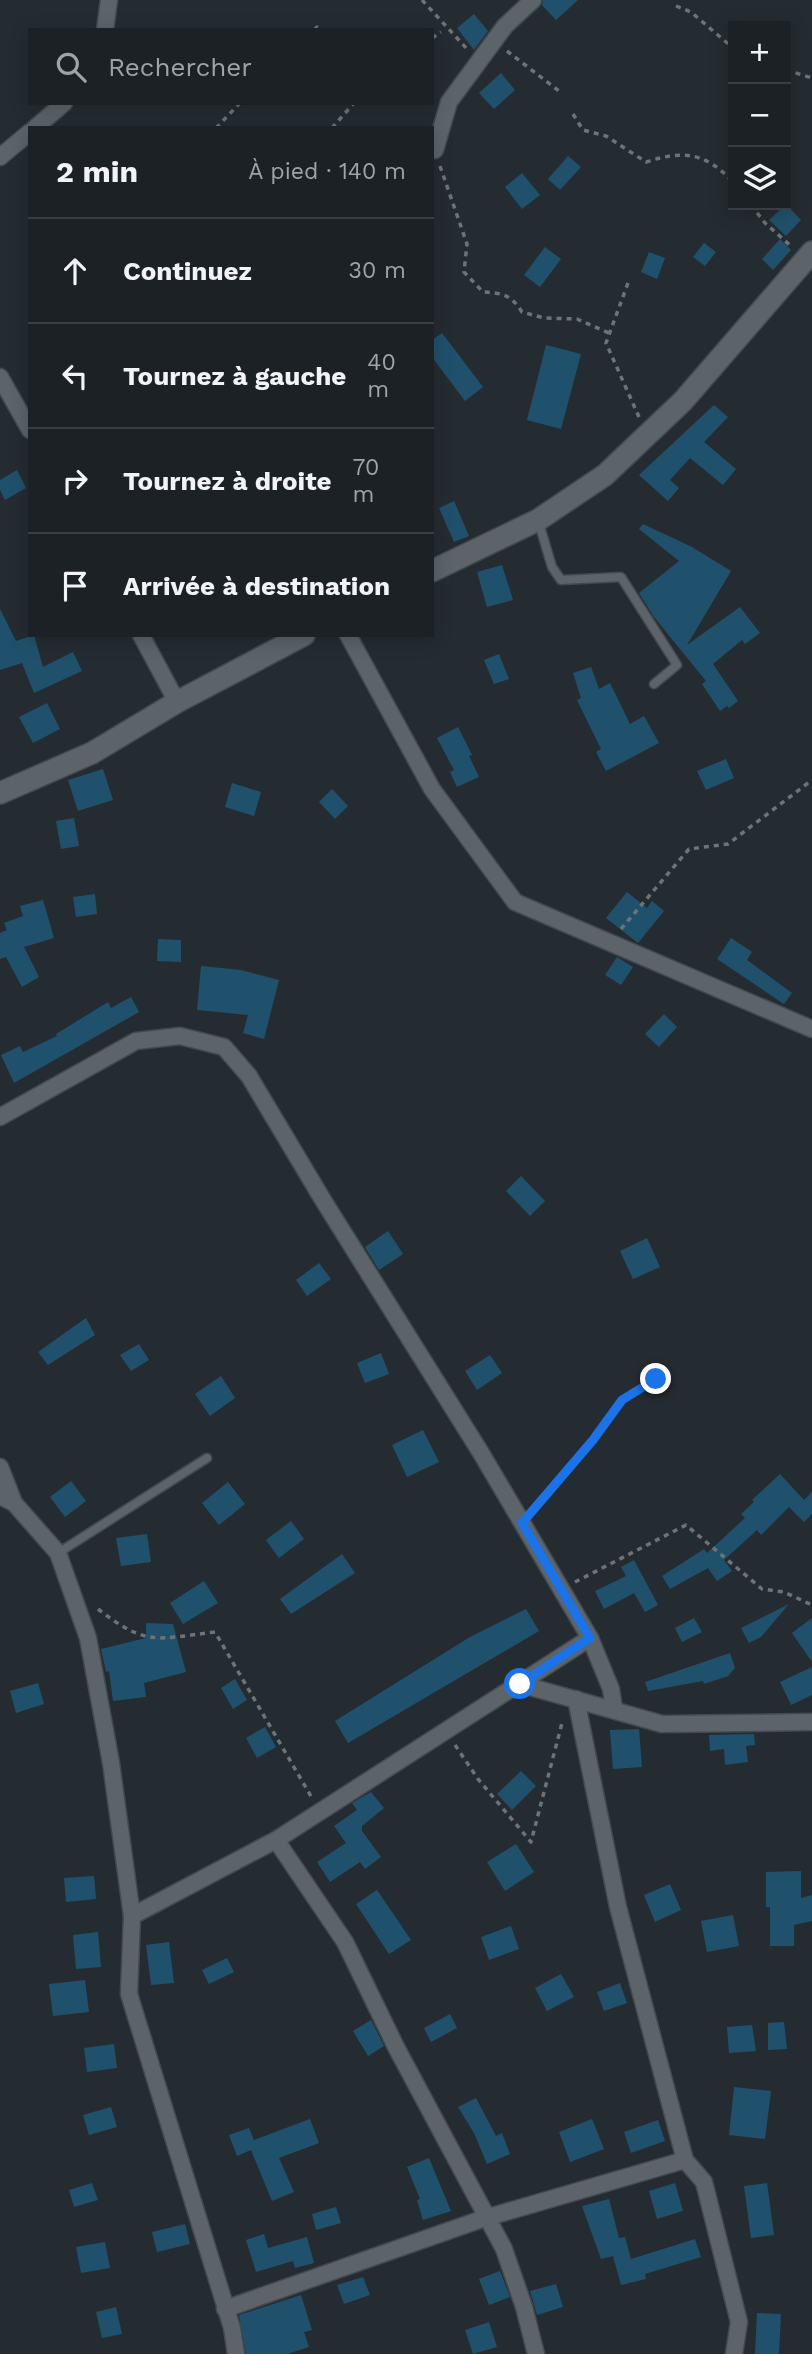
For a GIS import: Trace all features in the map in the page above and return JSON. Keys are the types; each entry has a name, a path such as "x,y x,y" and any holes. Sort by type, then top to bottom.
{"main road":[{"path":"434,570 538,520 605,475 683,401 809,256"},
{"path":"0,793 92,753 177,702 300,637"}],"street":[{"path":"105,28 109,0"},
{"path":"435,150 449,102 494,41 533,0"},
{"path":"37,126 62,105"},
{"path":"0,157 28,134"},
{"path":"0,377 28,426"},
{"path":"142,637 177,702"},
{"path":"349,637 432,789 515,902 812,1029"},
{"path":"0,1117 136,1041 180,1036 225,1047 250,1076 590,1638 611,1689 614,1709"},
{"path":"0,1466 7,1499 58,1553 88,1638 111,1763 132,1916 129,1994 225,2309 236,2354"},
{"path":"132,1916 276,1840 590,1638"},
{"path":"520,1684 662,1724 812,1722"},
{"path":"572,1698 618,1907 685,2160 704,2182 739,2322 734,2354"},
{"path":"276,1840 345,1942 485,2218 504,2249 524,2307 536,2354"},
{"path":"225,2309 485,2218 685,2160"}],"lane":[{"path":"538,520 552,568 561,580 621,577 677,665 654,684"},
{"path":"58,1553 207,1458"}],"path":[{"path":"422,0 478,62"},
{"path":"676,6 691,12 728,44"},
{"path":"434,37 441,32"},
{"path":"494,41 559,91"},
{"path":"791,72 812,78"},
{"path":"218,126 238,105"},
{"path":"334,126 352,105"},
{"path":"573,114 583,130 606,136 646,162 668,155 698,155 728,178"},
{"path":"435,150 467,244 464,272 483,292 500,292 513,298 522,312 544,318 577,319 610,333"},
{"path":"755,210 765,223 809,256"},
{"path":"628,283 606,343 647,435"},
{"path":"608,943 689,849 728,844 812,780"},
{"path":"522,1523 593,1440 622,1400 656,1379"},
{"path":"561,1590 686,1525 762,1589 783,1592 812,1605"},
{"path":"71,1588 120,1626 140,1637 160,1639 215,1632 320,1812"},
{"path":"446,1731 478,1779 531,1842 572,1698"}],"building":[{"path":"543,0 578,0 556,20 542,5"},
{"path":"474,14 488,31 474,50 457,28"},
{"path":"501,73 515,90 494,109 479,93"},
{"path":"568,156 581,167 560,190 548,179"},
{"path":"522,173 540,195 522,209 505,187"},
{"path":"791,209 801,220 786,236 769,220 780,210"},
{"path":"780,239 791,250 773,270 762,259"},
{"path":"704,243 716,252 705,266 693,257"},
{"path":"545,247 561,259 540,287 524,275"},
{"path":"649,252 665,258 657,279 641,272"},
{"path":"442,333 483,387 465,401 434,360 434,339"},
{"path":"546,345 581,354 561,429 527,420"},
{"path":"714,405 728,417 704,442 736,469 723,485 690,458 670,480 679,488 668,501 639,475"},
{"path":"17,470 26,488 5,500 0,490 0,480"},
{"path":"454,501 469,536 454,542 439,508"},
{"path":"643,524 692,547 731,571 687,645 740,607 760,633 745,644 742,640 713,664 738,701 729,708 727,706 720,711 702,684 706,681 654,617 639,593 679,561 639,529"},
{"path":"502,565 513,600 487,607 477,572"},
{"path":"0,609 16,641 35,637 43,667 73,652 82,671 34,693 22,663 0,670"},
{"path":"499,654 509,679 494,684 484,660"},
{"path":"591,667 599,689 610,683 630,724 644,716 659,743 606,771 596,752 601,749 577,700 581,698 573,673"},
{"path":"47,703 60,729 33,743 19,717"},
{"path":"458,727 479,777 457,787 450,772 454,770 437,738"},
{"path":"726,759 734,778 706,790 697,771"},
{"path":"103,769 113,800 78,811 68,780"},
{"path":"232,783 261,792 254,816 225,807"},
{"path":"332,789 348,806 335,819 319,802"},
{"path":"74,818 79,846 61,849 56,821"},
{"path":"627,892 647,908 652,901 664,911 638,943 606,918"},
{"path":"95,894 97,914 76,917 73,897"},
{"path":"43,900 54,938 24,947 39,977 22,987 6,957 0,959 0,933 7,930 4,923 23,916 20,906"},
{"path":"731,938 752,952 747,960 792,993 784,1004 717,959"},
{"path":"158,939 181,940 181,962 157,961"},
{"path":"617,957 633,967 621,985 605,975"},
{"path":"201,966 241,970 279,980 264,1039 243,1033 248,1015 197,1010"},
{"path":"131,997 139,1012 14,1083 1,1055 20,1046 23,1052 57,1036 56,1034 108,1002 111,1008"},
{"path":"664,1014 677,1027 659,1047 645,1034"},
{"path":"521,1176 545,1201 530,1216 506,1191"},
{"path":"388,1231 403,1254 379,1270 365,1247"},
{"path":"647,1238 660,1267 633,1279 620,1251"},
{"path":"319,1263 331,1279 307,1296 296,1280"},
{"path":"86,1318 95,1335 48,1365 38,1352"},
{"path":"139,1344 149,1360 131,1371 120,1355"},
{"path":"381,1353 389,1374 365,1383 357,1363"},
{"path":"490,1355 502,1373 477,1390 465,1371"},
{"path":"221,1376 235,1398 210,1416 195,1394"},
{"path":"423,1430 439,1462 407,1477 392,1445"},
{"path":"780,1474 804,1500 812,1492 812,1514 804,1522 789,1507 761,1535 757,1530 724,1560 732,1571 717,1581 708,1568 670,1589 662,1576 704,1549 707,1553 745,1518 741,1514 754,1502 752,1500"},
{"path":"71,1481 86,1501 65,1517 50,1497"},
{"path":"228,1482 245,1504 219,1525 202,1503"},
{"path":"291,1521 304,1539 279,1558 266,1540"},
{"path":"147,1534 151,1562 121,1566 116,1538"},
{"path":"342,1554 355,1573 291,1614 280,1599"},
{"path":"634,1560 658,1605 645,1612 634,1593 604,1609 595,1591 626,1576 621,1567"},
{"path":"204,1581 218,1603 183,1624 170,1603"},
{"path":"789,1604 761,1637 749,1643 741,1628"},
{"path":"526,1609 539,1631 348,1743 335,1721 470,1637"},
{"path":"694,1618 702,1632 682,1642 675,1628"},
{"path":"812,1618 812,1662 792,1633"},
{"path":"146,1623 173,1624 186,1672 144,1683 146,1697 113,1701 109,1671 106,1672 101,1649 146,1638"},
{"path":"730,1653 735,1668 728,1676 704,1684 703,1681 648,1691 645,1682"},
{"path":"812,1667 812,1695 791,1705 780,1682"},
{"path":"235,1679 247,1700 233,1709 221,1688"},
{"path":"38,1683 44,1704 16,1713 10,1691"},
{"path":"265,1727 276,1747 257,1758 246,1738"},
{"path":"639,1729 642,1767 613,1769 610,1730"},
{"path":"754,1734 755,1745 746,1746 748,1762 725,1765 724,1749 710,1751 709,1735"},
{"path":"521,1771 536,1786 512,1810 497,1794"},
{"path":"371,1792 384,1808 362,1826 362,1831 381,1857 365,1869 360,1862 330,1882 317,1862 346,1843 334,1826 357,1810 352,1803"},
{"path":"516,1844 534,1872 505,1891 487,1862"},
{"path":"801,1871 801,1898 812,1895 812,1921 794,1925 794,1946 770,1946 770,1907 766,1907 766,1872"},
{"path":"94,1876 96,1899 66,1902 64,1878"},
{"path":"670,1884 681,1910 655,1922 644,1895"},
{"path":"377,1890 411,1940 389,1954 356,1904"},
{"path":"733,1915 739,1946 707,1952 701,1921"},
{"path":"511,1926 519,1949 489,1960 481,1937"},
{"path":"98,1932 101,1967 76,1969 73,1935"},
{"path":"169,1942 174,1983 151,1985 146,1945"},
{"path":"227,1958 234,1972 209,1984 202,1970"},
{"path":"561,1974 574,1997 547,2011 535,1988"},
{"path":"85,1980 89,2012 53,2016 49,1984"},
{"path":"620,1983 627,2003 604,2011 597,1992"},
{"path":"450,2014 457,2028 431,2042 424,2028"},
{"path":"371,2020 384,2046 368,2056 353,2031"},
{"path":"784,2022 787,2049 768,2050 768,2023"},
{"path":"752,2025 756,2051 729,2053 727,2027"},
{"path":"114,2044 117,2068 87,2072 84,2048"},
{"path":"734,2087 771,2091 765,2139 729,2135"},
{"path":"476,2098 496,2136 502,2133 510,2154 487,2164 474,2133 458,2107"},
{"path":"111,2107 117,2127 89,2135 83,2115"},
{"path":"310,2119 319,2143 279,2158 294,2192 272,2201 251,2150 237,2156 229,2135 249,2128 254,2140"},
{"path":"592,2119 604,2149 570,2162 559,2132"},
{"path":"658,2120 665,2141 631,2153 624,2132"},
{"path":"429,2158 451,2211 423,2220 417,2200 420,2199 407,2167"},
{"path":"92,2183 98,2200 74,2207 69,2190"},
{"path":"675,2183 683,2211 657,2219 649,2191"},
{"path":"767,2183 774,2235 751,2238 744,2186"},
{"path":"609,2199 619,2238 625,2237 631,2259 695,2239 701,2257 645,2274 646,2279 621,2285 613,2256 601,2259 582,2206"},
{"path":"336,2207 341,2223 316,2230 312,2214"},
{"path":"185,2224 190,2244 157,2252 152,2232"},
{"path":"264,2234 268,2248 307,2237 314,2263 295,2268 293,2261 256,2272 246,2240"},
{"path":"105,2242 110,2268 81,2273 76,2247"},
{"path":"500,2271 510,2297 489,2305 479,2279"},
{"path":"363,2277 370,2295 344,2304 337,2285"},
{"path":"556,2284 563,2307 537,2315 530,2291"},
{"path":"301,2295 312,2330 304,2332 309,2347 287,2354 246,2354 239,2315"},
{"path":"116,2307 122,2334 102,2338 96,2312"},
{"path":"757,2313 781,2314 779,2354 755,2354"},
{"path":"489,2322 497,2347 473,2354 465,2330"}],"route":[{"path":"520,1684 590,1638 522,1523 593,1440 622,1400 656,1379"}]}
